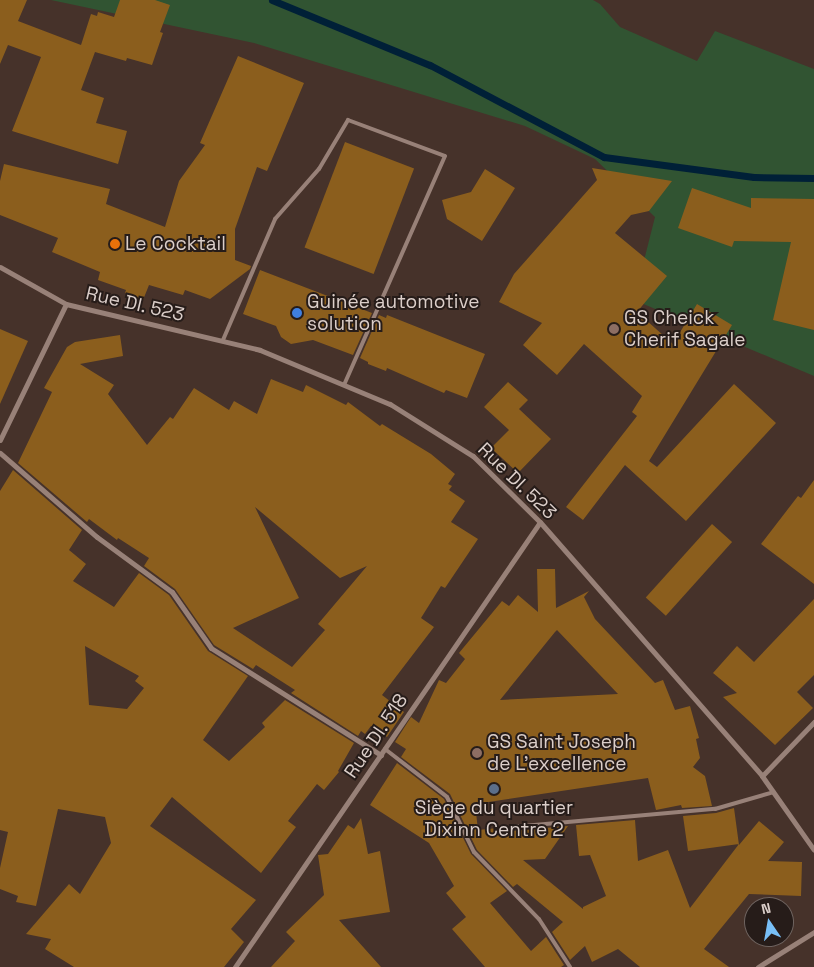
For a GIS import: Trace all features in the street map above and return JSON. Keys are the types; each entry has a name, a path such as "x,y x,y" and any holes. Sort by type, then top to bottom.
{"street":[{"name":"Rue DI. 523","path":"0,267 66,304 260,350 390,404 473,456 540,522 762,776 814,850"},
{"path":"0,440 66,304"},
{"path":"0,453 97,537 172,592 212,648 381,755"},
{"name":"Rue DI. 518","path":"235,967 540,522"},
{"path":"762,776 814,722"},
{"path":"758,967 814,932"}],"lane":[{"path":"223,340 274,219 318,169 348,120 445,156 344,385"},
{"path":"385,749 447,797 474,852 539,919 570,967"},
{"path":"512,827 715,809 775,792"}],"green space":[{"path":"51,0 593,0 600,4 620,27 697,61 715,31 814,69 814,376 634,300 655,217 595,159 525,126 254,43"}],"building":[{"path":"0,0 27,0 18,21 81,45 91,14 97,16 98,12 114,17 120,0 155,0 170,5 160,32 163,33 152,65 127,58 126,61 95,52 81,90 104,98 96,123 127,131 118,164 12,131 41,57 8,45 0,64"},
{"path":"238,56 304,83 267,171 257,167 235,229 235,260 251,266 250,269 210,299 185,290 183,295 149,285 143,300 125,293 126,290 98,280 100,272 52,252 58,238 0,215 0,181 4,164 110,189 106,204 165,227 179,181 205,145 200,143"},
{"path":"345,142 414,169 374,274 305,247"},
{"path":"592,168 672,181 649,211 631,215 615,233 667,276 637,312 673,344 697,304 732,325 649,461 657,467 734,384 776,423 686,521 625,465 583,520 566,507 637,416 632,412 642,396 584,344 557,375 523,345 542,323 499,302 514,274 597,180"},
{"path":"485,169 515,188 482,241 447,219 442,200 471,192"},
{"path":"692,188 751,208 751,198 814,199 814,330 773,320 791,242 734,241 732,247 678,228"},
{"path":"260,270 372,313 353,355 313,340 291,344 281,337 276,326 243,314"},
{"path":"379,315 386,318 387,315 485,354 467,398 446,390 444,393 387,368 386,371 368,364 368,362 360,358"},
{"path":"0,329 28,341 0,404"},
{"path":"120,335 123,356 80,364 114,385 108,394 147,445 170,417 173,419 194,388 229,410 234,401 257,414 271,379 303,392 306,385 346,405 348,402 380,426 382,424 431,454 455,474 448,484 452,486 449,490 465,501 451,522 478,539 445,588 441,586 421,618 434,627 382,695 404,712 387,737 371,726 365,734 361,731 358,736 291,693 295,690 256,665 253,669 214,645 175,589 144,566 149,558 118,538 117,540 89,519 87,522 18,463 52,392 44,388 67,347 75,342","holes":["255,507 340,578 367,566 318,624 325,630 292,667 233,628 299,598"]},
{"path":"508,382 528,400 519,409 551,439 518,473 491,448 509,430 484,407"},
{"path":"13,470 82,530 69,550 86,564 73,581 114,607 139,573 169,595 208,651 248,676 203,740 229,761 265,727 262,723 285,700 354,743 339,772 324,790 317,784 288,821 296,827 261,873 172,797 150,826 256,900 231,929 244,942 224,967 74,967 45,949 51,939 26,934 69,884 80,894 111,843 105,817 58,809 36,906 16,902 18,896 0,889 0,868 8,832 0,830 0,491","holes":["85,646 139,676 135,681 144,688 127,709 89,705"]},
{"path":"814,480 814,584 761,544 798,496 801,498"},
{"path":"712,524 732,542 666,616 646,598"},
{"path":"537,569 555,569 556,608 589,591 584,597 595,619 655,683 663,680 675,710 690,706 699,738 696,739 700,758 693,767 705,776 712,806 682,808 681,805 656,810 648,778 475,804 478,830 508,827 512,831 568,826 545,859 523,860 583,909 583,907 606,896 590,855 579,856 576,825 635,820 638,861 668,850 690,908 759,821 784,842 768,861 802,862 801,896 749,894 744,897 744,900 704,949 729,967 640,967 618,949 592,962 585,946 570,960 552,932 563,922 517,884 513,887 477,850 450,794 401,757 406,749 395,742 411,717 419,723 439,680 446,683 465,659 459,653 502,601 509,606 518,595 538,612","holes":["557,630 618,694 500,700"]},
{"path":"814,599 814,675 797,692 813,708 775,745 723,697 737,693 713,673 737,646 754,662"},
{"path":"397,763 444,799 471,854 507,891 490,903 531,951 546,937 564,965 561,967 485,967 452,929 466,917 446,893 454,886 429,843 370,805"},
{"path":"734,808 739,844 688,851 683,816 716,813"},
{"path":"361,818 368,854 380,851 390,912 339,920 381,967 271,967 295,941 286,932 324,895 318,855 328,854 348,825 354,829"}],"waterway":[{"path":"272,0 430,65 604,157 754,177 814,178"}],"place":[{"name":"Le Cocktail","path":"115,244"},
{"name":"Guinée automotive solution","path":"297,313"},
{"name":"GS Cheick Cherif Sagale","path":"614,329"},
{"name":"GS Saint Joseph de L'excellence","path":"477,753"},
{"name":"Siège du quartier Dixinn Centre 2","path":"494,789"}]}
